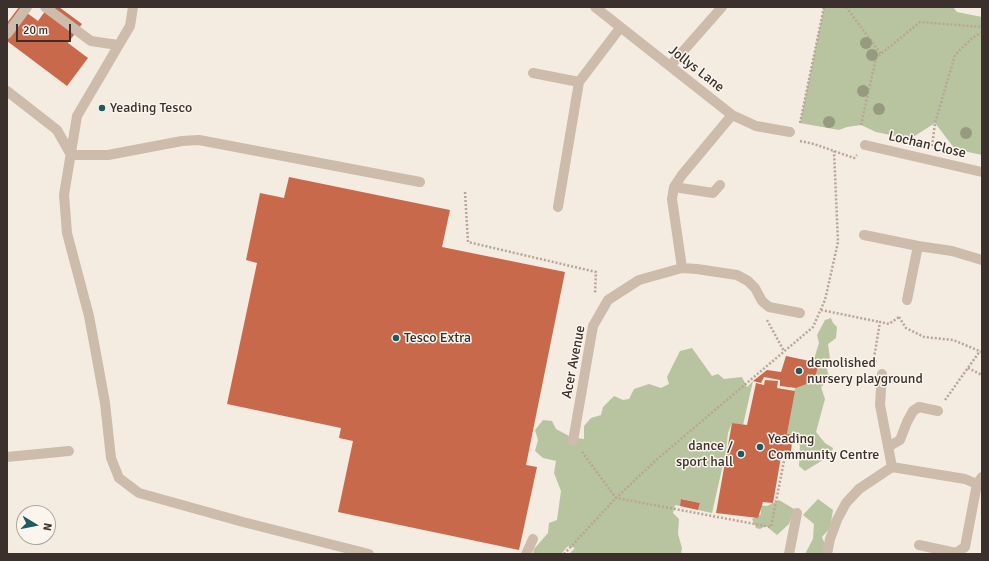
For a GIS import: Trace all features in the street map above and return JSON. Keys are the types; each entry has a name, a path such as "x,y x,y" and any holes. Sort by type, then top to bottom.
{"street":[{"path":"7,34 27,7"},
{"path":"45,7 90,41 118,45"},
{"path":"133,7 130,26 77,116 64,195 67,233 96,352 111,458 120,478 139,494 369,554"},
{"name":"Jollys Lane","path":"595,7 732,115 756,126 790,132"},
{"path":"670,66 722,7"},
{"path":"558,207 579,82 620,28"},
{"path":"533,73 579,82"},
{"path":"7,91 57,130 71,156"},
{"path":"682,268 672,199 674,187 682,175 732,115"},
{"path":"71,156 108,155 182,141 198,140 420,182"},
{"name":"Lochan Close","path":"865,145 982,172"},
{"path":"674,187 713,193 720,185"},
{"path":"864,235 952,251 982,260"},
{"path":"907,300 918,246"},
{"name":"Acer Avenue","path":"573,441 593,326 608,300 639,280 682,268 737,275 748,281 755,288 762,301 769,307"},
{"path":"769,307 800,313"},
{"path":"882,374 880,405 892,467"},
{"path":"888,447 900,440 913,411 919,407 938,411"},
{"path":"7,457 69,451"},
{"path":"827,554 837,520 846,503 859,490 892,467 980,481 965,548 956,553 919,545"},
{"path":"789,554 797,513"},
{"path":"526,554 533,539"}],"path":[{"path":"824,7 800,124 790,132 795,140 814,144 854,158 865,145"},
{"path":"846,7 881,54"},
{"path":"862,125 876,58 920,22 982,27"},
{"path":"930,160 935,123 955,55 971,39 982,32"},
{"path":"564,554 616,498 656,460 813,327 825,300 838,242 834,151"},
{"path":"465,192 468,242 596,272 595,295"},
{"path":"821,310 889,324 900,317 907,300"},
{"path":"769,307 765,318 784,351"},
{"path":"900,317 906,328 924,337 953,340 981,352 938,411"},
{"path":"880,322 874,358 882,374"},
{"path":"968,368 982,375"},
{"path":"573,441 616,498 771,527 785,456 782,455"}],"green space":[{"path":"824,7 953,7 957,12 982,17 982,155 955,149 935,123 910,139 876,132 861,125 839,130 800,123"},
{"path":"831,318 837,327 836,338 828,344 830,359 827,370 830,379 821,387 825,399 816,432 825,443 833,448 831,455 805,471 799,466 800,445 792,443 787,434 797,376 816,370 814,359 819,343 817,335 825,320"},
{"path":"692,348 712,376 718,374 724,379 742,377 747,387 753,381 743,425 732,423 728,433 726,451 712,513 698,510 700,503 682,499 680,506 675,505 673,513 679,519 678,534 682,548 681,554 569,554 575,548 568,546 561,554 533,554 534,549 548,533 549,523 557,520 561,491 554,473 556,461 543,458 535,451 538,440 535,430 543,420 552,421 556,429 571,437 584,439 584,426 591,418 601,415 603,407 614,396 623,400 629,399 634,389 649,384 661,388 669,384 667,377 680,351"},
{"path":"818,499 833,510 830,528 822,537 826,547 825,554 805,554 813,539 814,524 803,515"},
{"path":"779,500 794,509 789,524 777,535 766,526 760,529 756,528 752,519 761,514 760,505 767,506"}],"building":[{"path":"19,7 38,21 48,7 59,7 82,24 68,43 88,58 67,86 7,41 7,23"},
{"name":"Tesco Extra","path":"289,177 450,210 442,247 565,272 526,465 537,467 519,550 338,512 353,441 339,438 341,428 227,404 257,263 246,260 260,193 284,198"},
{"name":"demolished nursery playground","path":"786,356 819,363 814,381 796,388 780,386 780,380 764,377 761,383 753,381 767,370 781,372"},
{"name":"Yeading Community Centre","path":"765,380 778,381 777,388 795,391 787,434 793,435 791,451 782,451 773,503 763,502 758,518 716,513 732,423 747,425 756,383 764,385"},
{"path":"681,499 700,503 698,510 680,506"}],"place":[{"name":"Yeading Tesco","path":"102,108"},
{"name":"Tesco Extra","path":"396,338"},
{"name":"demolished nursery playground","path":"799,371"},
{"name":"Yeading Community Centre","path":"760,447"},
{"name":"dance / sport hall","path":"741,454"}]}
